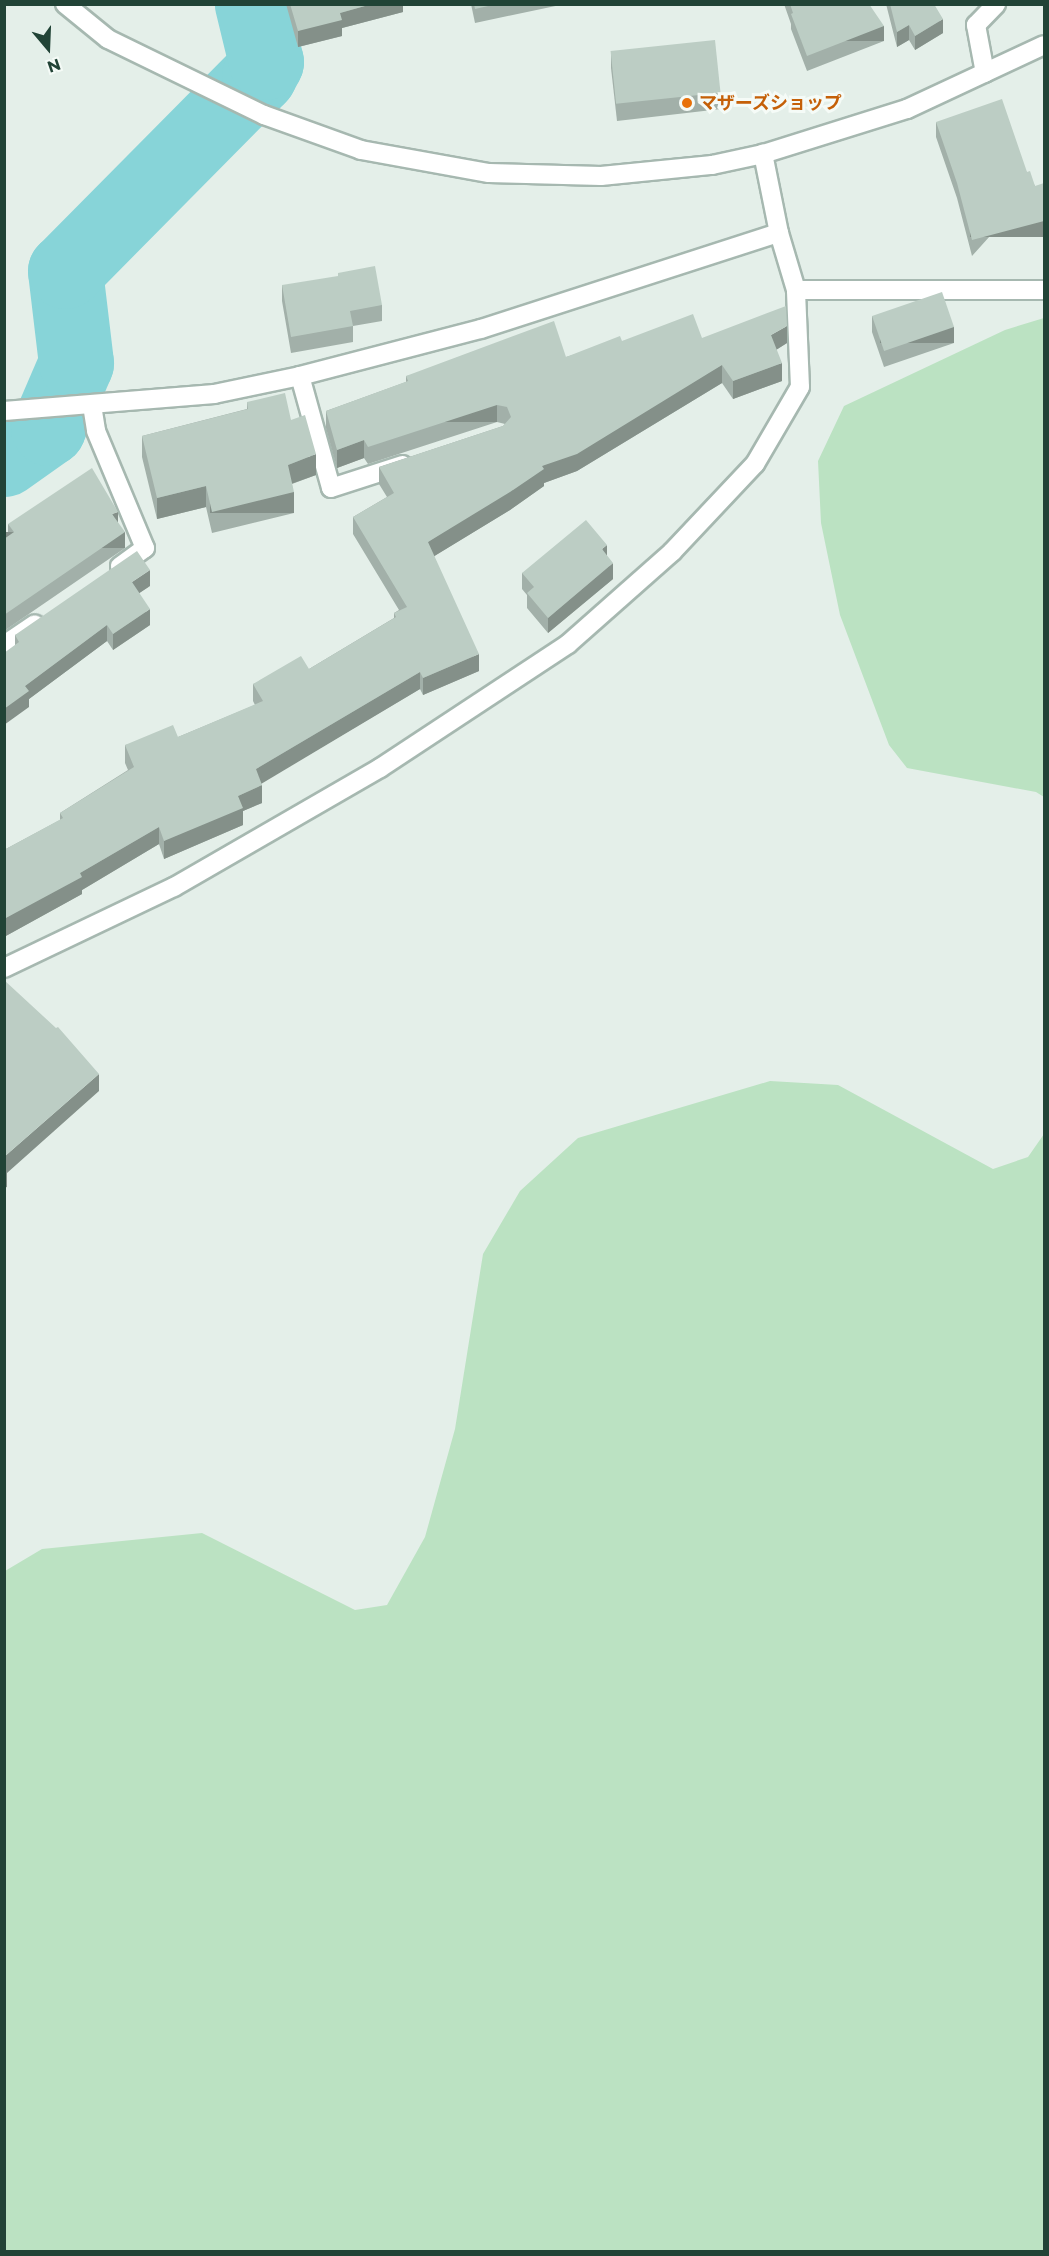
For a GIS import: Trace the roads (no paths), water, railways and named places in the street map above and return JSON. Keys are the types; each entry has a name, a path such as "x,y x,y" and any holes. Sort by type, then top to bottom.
{"street":[{"path":"65,4 108,39 264,115 361,150 489,173 601,176 712,165 763,154 907,109 1044,45"},
{"path":"985,73 976,25 996,4"},
{"path":"4,968 174,887 380,768 568,644 672,552 755,464 800,387 796,290 779,234 763,154"},
{"path":"4,411 214,394 300,376 481,329 779,234"},
{"path":"796,290 1044,290"},
{"path":"300,376 331,488 421,459"},
{"path":"92,405 96,431 146,548 108,574"},
{"path":"4,645 51,613"}],"waterway":[{"path":"4,459 48,428 76,363 65,271 259,75 266,62 252,4"}],"place":[{"name":"マザーズショップ","path":"687,103"}]}
